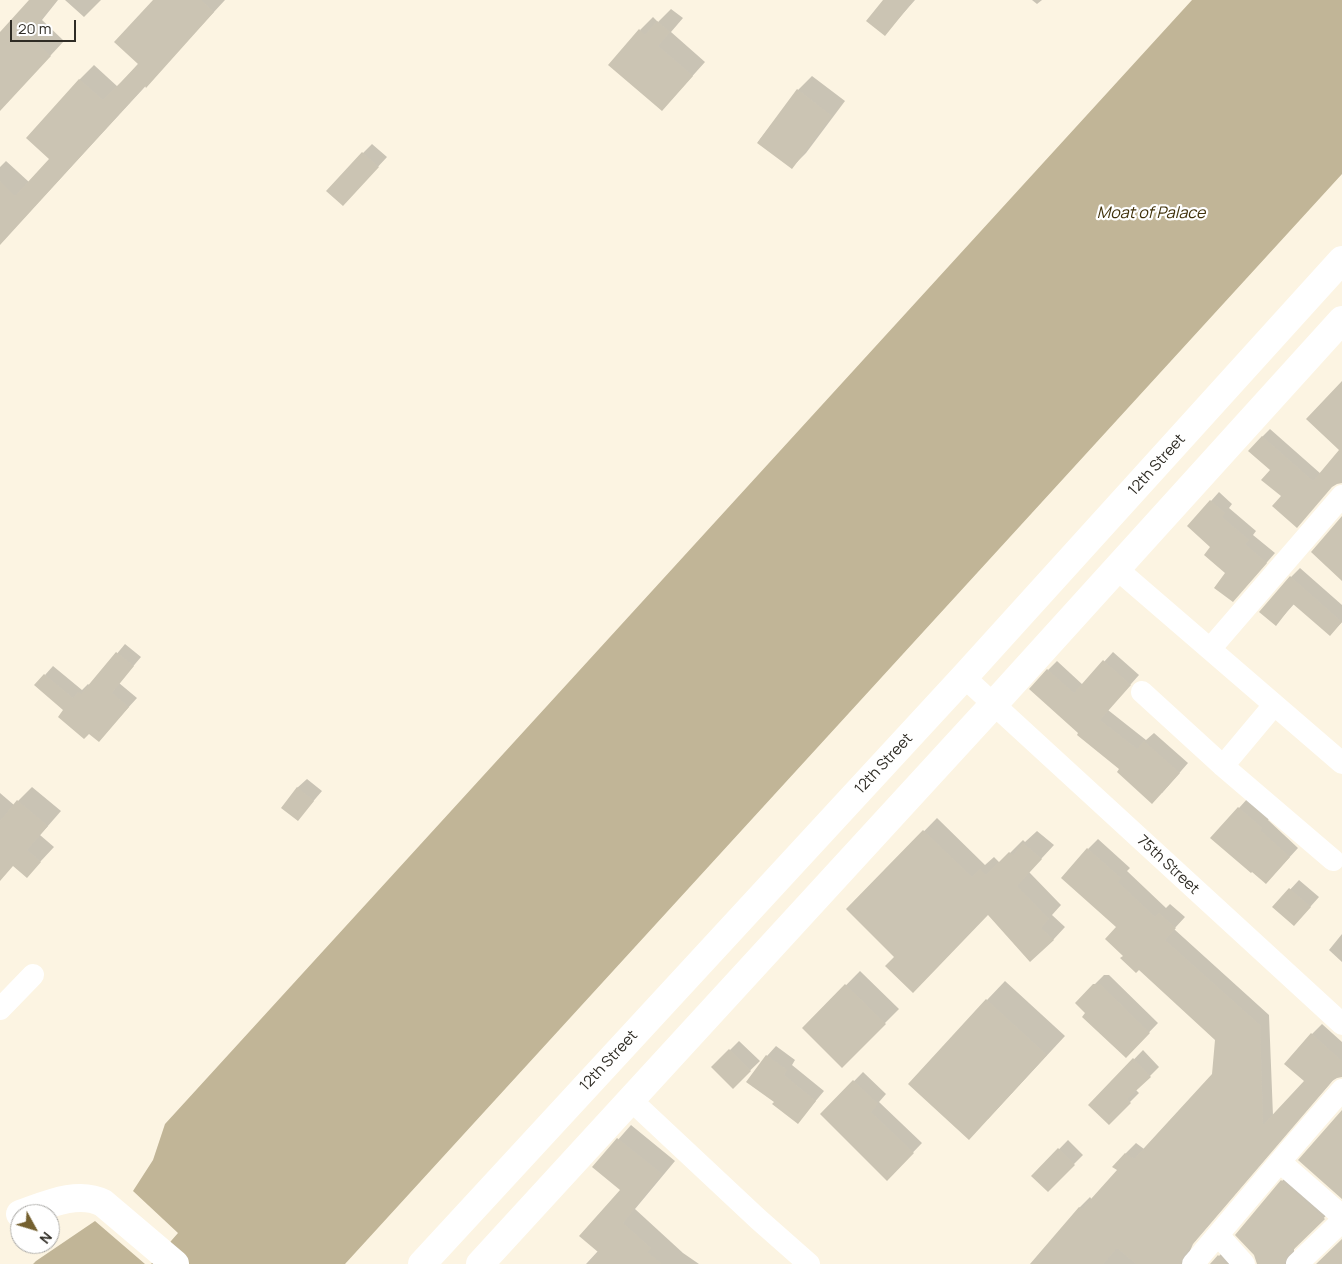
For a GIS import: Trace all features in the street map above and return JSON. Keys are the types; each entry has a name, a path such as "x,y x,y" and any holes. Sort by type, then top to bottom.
{"main road":[{"name":"12th Street","path":"422,1264 964,677 1342,260"},
{"path":"480,1264 632,1101 1342,320"},
{"path":"51,1204 78,1198 88,1198 103,1203 175,1264"}],"street":[{"path":"1210,649 1342,496"},
{"path":"1117,569 1342,763"},
{"name":"75th Street","path":"964,677 1342,1024"},
{"path":"1142,692 1223,766 1333,860"},
{"path":"1223,766 1274,705"},
{"path":"0,1010 32,975"},
{"path":"1194,1264 1298,1139 1342,1090"},
{"path":"632,1101 809,1264"},
{"path":"1280,1162 1342,1216"},
{"path":"1298,1264 1342,1221"},
{"path":"1218,1235 1244,1264"}],"water":[{"name":"Moat of Palace","path":"1192,0 1342,0 1342,174 345,1264 151,1264 178,1233 133,1191 153,1160 165,1124"},
{"path":"95,1221 145,1264 33,1264 46,1254 60,1254 60,1245"}],"building":[{"path":"29,0 57,0 28,35 51,56 0,111 0,32"},
{"path":"153,0 201,0 214,12 0,245 0,181 15,196 49,159 26,138 79,79 103,100 138,64 114,42"},
{"path":"883,0 914,0 885,36 866,21"},
{"path":"657,21 670,32 658,46 693,76 662,111 608,65 639,29 645,35"},
{"path":"797,89 832,116 792,169 757,143"},
{"path":"362,152 379,167 343,206 326,191"},
{"path":"1342,381 1342,483 1332,487 1297,528 1272,506 1281,496 1261,480 1270,470 1248,451 1262,436 1313,481 1339,450 1306,419"},
{"path":"1210,500 1225,513 1222,517 1249,540 1245,544 1267,563 1233,602 1214,588 1225,573 1204,555 1210,547 1187,526"},
{"path":"1342,516 1342,581 1311,552"},
{"path":"1290,576 1342,622 1330,636 1293,604 1276,626 1259,612"},
{"path":"116,652 134,666 112,693 129,707 99,742 89,734 84,739 58,717 63,710 34,685 44,674 73,698 78,692 81,694"},
{"path":"1103,660 1131,685 1100,720 1137,749 1144,741 1180,773 1152,804 1117,772 1119,769 1077,735 1078,733 1029,689 1047,669 1074,693"},
{"path":"297,787 314,801 298,821 281,808"},
{"path":"17,800 48,826 27,850 41,862 27,878 13,866 0,881 0,821"},
{"path":"1238,807 1290,857 1266,884 1210,838"},
{"path":"923,830 972,877 980,869 986,875 1009,852 1013,855 1023,843 1042,859 1017,886 1049,919 1041,928 1054,940 1030,962 988,915 913,993 885,966 894,957 846,909"},
{"path":"1087,848 1121,878 1118,882 1155,917 1159,913 1176,928 1165,940 1260,1025 1263,1125 1304,1081 1284,1064 1311,1033 1342,1061 1342,1077 1332,1081 1183,1255 1180,1264 1136,1264 1117,1248 1103,1264 1030,1264 1079,1207 1082,1209 1117,1170 1112,1167 1125,1153 1134,1159 1212,1074 1215,1040 1139,970 1136,973 1120,958 1123,956 1105,939 1116,927 1061,878"},
{"path":"1289,888 1311,907 1294,926 1272,907"},
{"path":"845,984 886,1024 842,1068 802,1028"},
{"path":"1093,984 1100,984 1150,1033 1126,1058 1082,1017 1085,1013 1075,1003"},
{"path":"986,999 1047,1055 969,1140 908,1084"},
{"path":"729,1049 751,1071 733,1089 711,1067"},
{"path":"766,1055 787,1070 784,1075 816,1101 798,1124 772,1104 774,1102 746,1082"},
{"path":"1133,1058 1151,1077 1127,1099 1131,1103 1109,1125 1088,1105"},
{"path":"853,1080 878,1104 871,1112 914,1153 887,1181 820,1114"},
{"path":"1342,1110 1342,1199 1298,1160"},
{"path":"617,1138 662,1174 623,1223 651,1248 647,1252 662,1264 588,1264 598,1252 579,1236 620,1190 592,1167"},
{"path":"1058,1148 1075,1165 1048,1192 1031,1176"},
{"path":"1281,1180 1325,1219 1288,1255 1284,1264 1257,1264 1254,1255 1235,1235"},
{"path":"1342,1239 1342,1264 1316,1264"},
{"path":"1218,1255 1226,1264 1210,1264"}]}
